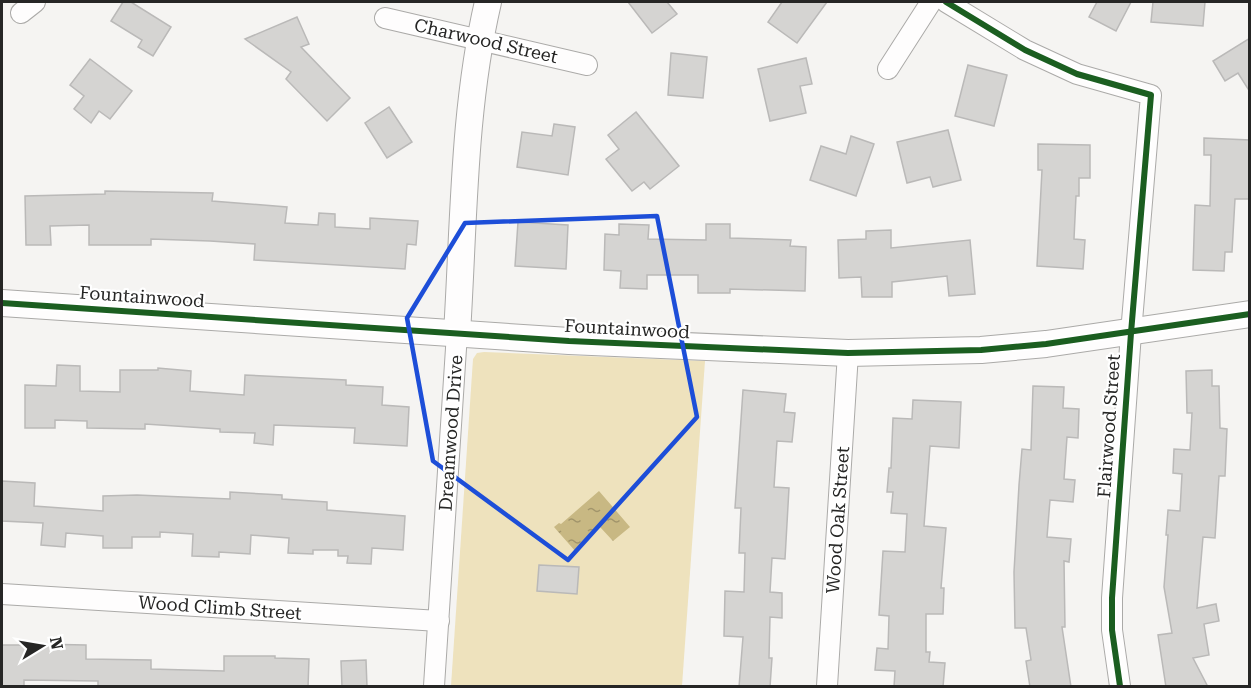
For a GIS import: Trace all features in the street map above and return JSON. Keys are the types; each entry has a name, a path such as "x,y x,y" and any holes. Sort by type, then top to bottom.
{"street":[{"name":"Dreamwood Drive","path":"434,687 471,98 488,2"},
{"path":"888,69 931,2"},
{"name":"Flairwood Street","path":"946,2 1025,50 1077,74 1150,95 1112,598 1113,639 1120,687"},
{"name":"Charwood Street","path":"385,18 587,65"},
{"name":"Fountainwood","path":"2,303 569,341 848,353 981,350 1046,344 1250,314"},
{"name":"Wood Oak Street","path":"827,687 848,353"},
{"name":"Wood Climb Street","path":"2,594 439,621"}],"highlighted area":[{"path":"657,216 697,417 568,560 433,461 407,318 465,223"}],"shaded area":[{"path":"477,353 705,361 682,686 451,686 473,359"}],"water":[{"path":"599,491 630,527 613,541 600,527 580,545 581,548 576,552 554,527 561,524"}],"building":[{"path":"123,2 131,2 171,27 153,56 138,47 142,40 111,21"},
{"path":"628,2 667,2 677,14 652,33"},
{"path":"782,2 827,2 797,43 768,22"},
{"path":"1097,2 1131,2 1116,31 1089,17"},
{"path":"1153,2 1205,2 1203,26 1151,22"},
{"path":"297,17 309,44 301,47 350,98 327,121 286,79 291,72 245,39"},
{"path":"1250,38 1250,92 1238,73 1225,81 1213,61"},
{"path":"671,53 707,57 703,98 668,95"},
{"path":"806,58 812,84 800,86 806,113 770,121 758,69"},
{"path":"90,59 132,91 110,119 99,111 91,123 74,109 84,96 70,85"},
{"path":"968,65 1007,75 994,126 955,116"},
{"path":"389,107 412,142 387,158 365,123"},
{"path":"636,112 679,166 650,189 644,182 632,191 606,159 619,149 608,135"},
{"path":"554,124 575,127 568,175 517,167 522,132 552,136"},
{"path":"948,130 961,180 933,187 930,177 907,183 897,142"},
{"path":"851,136 874,144 856,196 810,180 821,146 846,154"},
{"path":"1204,138 1250,140 1250,199 1235,199 1232,252 1225,252 1224,271 1193,270 1195,205 1210,206 1211,155 1204,155"},
{"path":"1038,144 1090,145 1090,178 1079,178 1079,196 1076,196 1074,239 1085,240 1083,269 1037,266 1042,170 1038,170"},
{"path":"105,191 213,193 212,201 287,207 285,223 318,225 319,213 335,214 335,227 370,229 370,218 418,221 416,245 407,244 405,269 254,260 255,244 151,239 151,245 89,245 89,225 50,226 51,245 26,245 25,196 105,194"},
{"path":"518,222 568,225 566,269 515,266"},
{"path":"619,224 649,225 648,239 706,240 706,224 730,224 730,238 791,240 790,246 806,247 805,291 730,289 730,293 698,293 698,275 647,275 647,289 620,288 621,271 604,270 605,234 619,235"},
{"path":"891,230 891,248 970,240 975,294 949,296 947,276 892,282 892,297 862,297 861,277 839,278 838,240 866,239 866,231"},
{"path":"57,365 80,366 80,391 120,392 120,370 158,370 158,368 191,371 190,391 244,395 245,375 346,380 346,385 383,387 382,405 409,407 407,446 354,443 355,428 274,425 273,445 254,443 255,433 220,432 220,429 145,424 145,429 87,428 87,421 55,420 55,428 25,428 25,385 56,386"},
{"path":"1212,370 1212,386 1219,386 1220,428 1227,429 1225,476 1219,476 1215,538 1203,537 1197,608 1216,604 1219,621 1204,624 1209,655 1193,658 1208,687 1166,687 1158,635 1172,633 1164,587 1168,510 1180,511 1182,474 1173,473 1174,449 1190,450 1192,413 1187,413 1186,371"},
{"path":"1033,386 1064,387 1063,408 1079,409 1078,438 1067,437 1064,479 1075,480 1073,502 1050,500 1047,537 1071,539 1069,562 1064,561 1065,627 1062,627 1071,687 1030,687 1026,661 1031,660 1026,628 1015,628 1014,572 1019,485 1022,449 1031,450"},
{"path":"743,390 786,394 784,412 795,413 792,442 777,441 774,487 789,488 785,559 772,558 770,592 782,593 782,618 770,617 769,658 772,658 770,687 739,687 743,637 724,636 725,591 744,592 745,553 739,553 741,508 735,508"},
{"path":"913,400 961,402 959,448 930,446 924,526 946,528 941,588 944,588 943,614 926,614 926,652 930,652 929,662 945,663 943,687 894,687 895,671 875,670 877,648 888,649 889,616 879,615 883,551 905,552 907,514 891,513 893,492 887,492 889,468 891,468 893,418 912,419"},
{"path":"2,481 35,483 34,506 103,511 103,496 137,495 230,499 230,492 282,495 282,499 327,502 327,510 405,516 403,550 372,548 371,564 347,563 348,556 338,556 338,550 313,550 313,554 288,553 289,538 251,535 250,554 219,552 219,557 192,556 193,534 160,532 160,537 132,537 132,548 103,548 103,536 66,533 65,547 41,545 43,523 2,521"},
{"path":"539,565 579,567 577,594 537,591"},
{"path":"2,645 86,645 86,659 151,660 151,669 224,671 224,656 309,659 308,687 98,687 98,681 24,680 24,687 2,687"},
{"path":"366,660 367,687 342,687 341,661"}],"cycle path":[{"path":"946,2 1025,50 1077,74 1151,95 1112,598 1112,630 1120,686"},
{"path":"2,303 569,341 848,353 981,350 1046,344 1250,314"}]}
